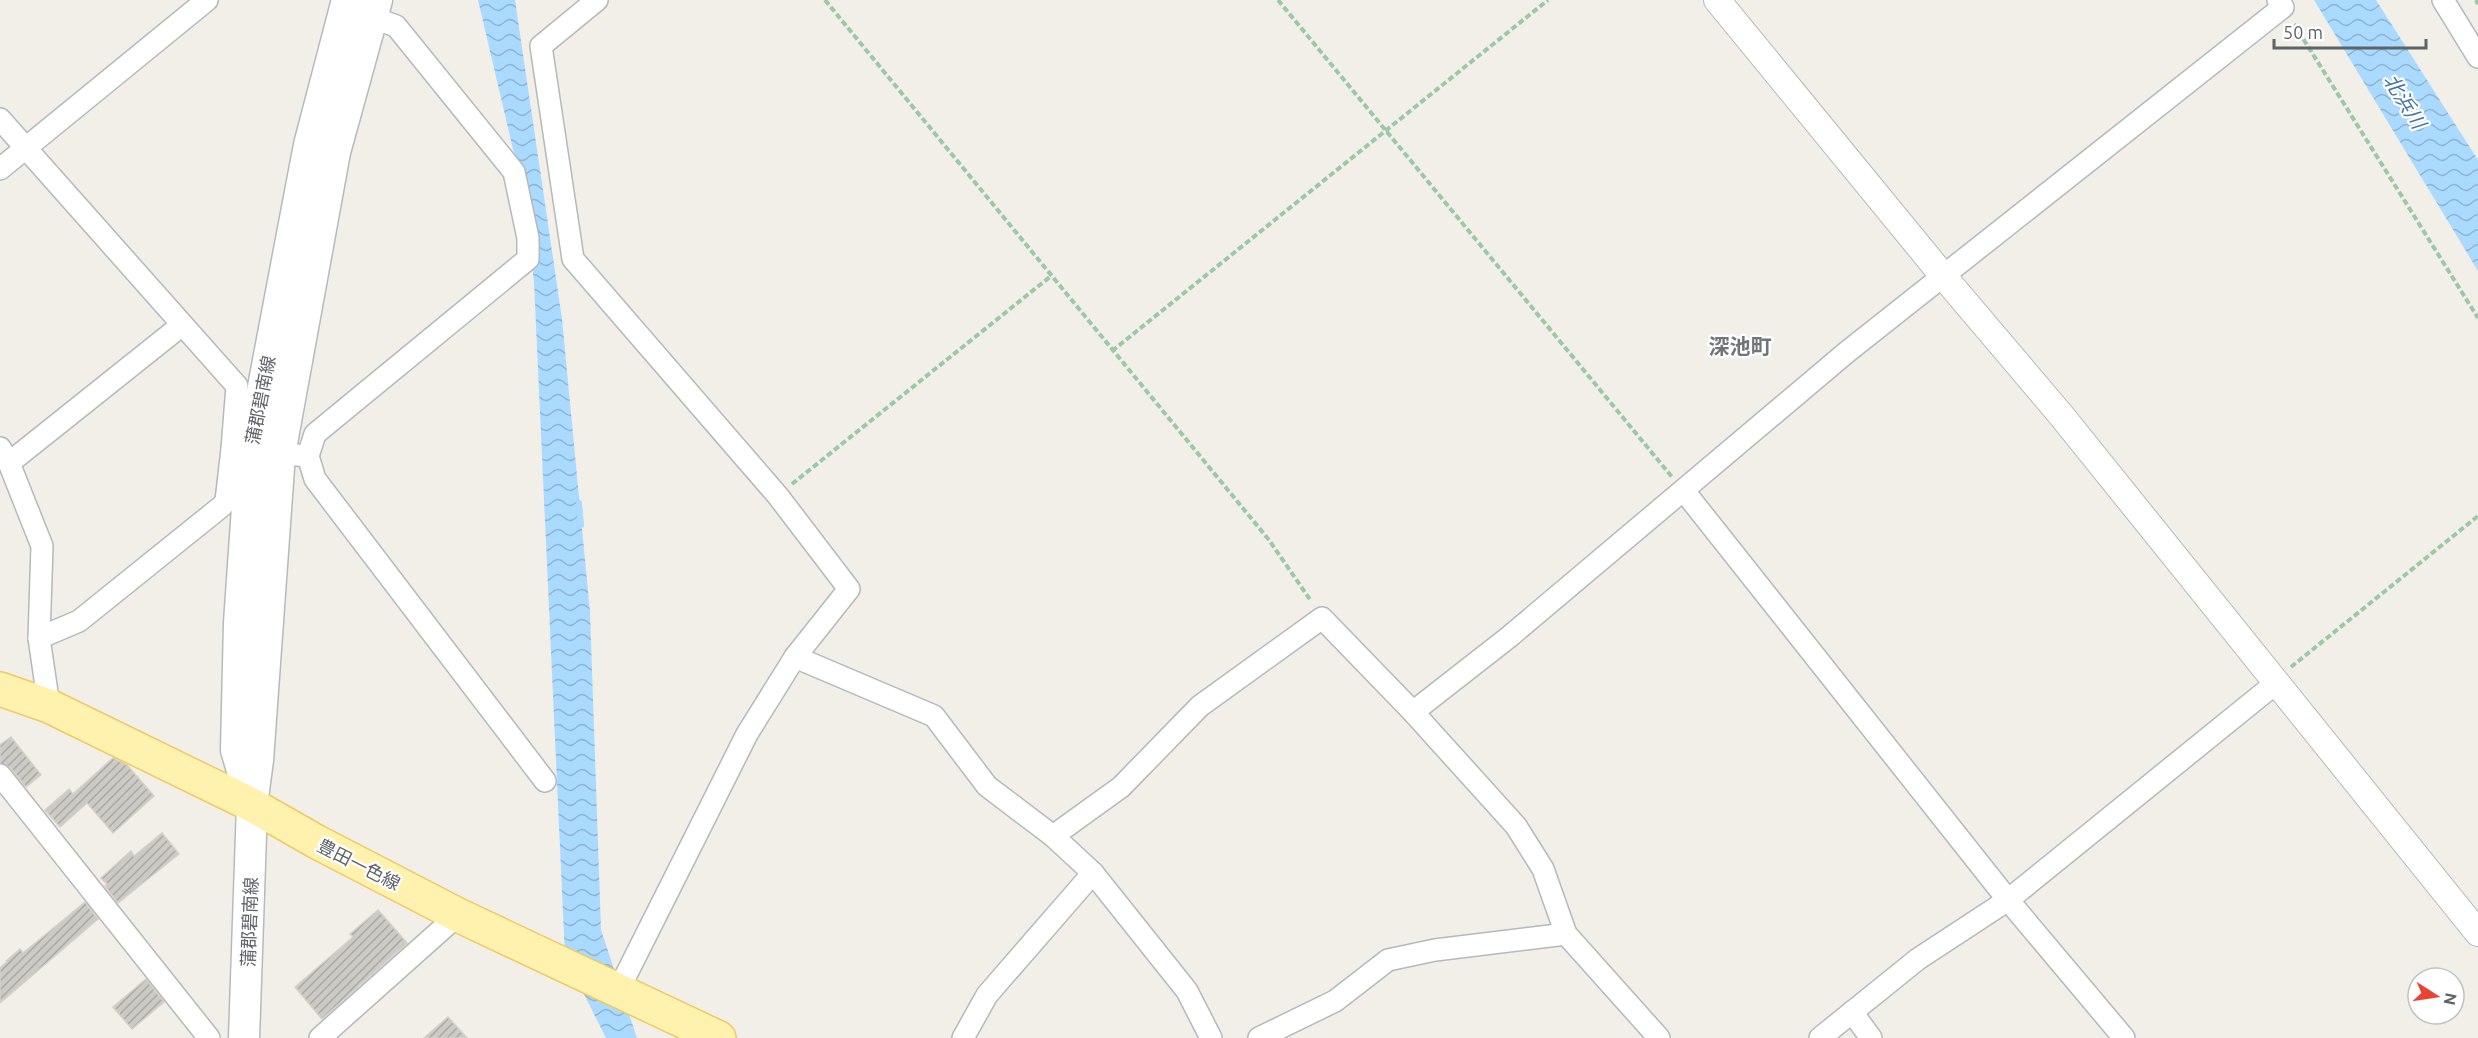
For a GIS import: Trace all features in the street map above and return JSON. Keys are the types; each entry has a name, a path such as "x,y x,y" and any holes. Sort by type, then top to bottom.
{"main road":[{"name":"蒲郡碧南線","path":"252,805 236,750 241,449 309,145 347,0"},
{"name":"蒲郡碧南線","path":"244,1038 252,805 294,455 335,152 374,9"},
{"name":"豊田一色線","path":"0,689 49,706 252,805 317,842 458,915 719,1038"}],"street":[{"path":"0,169 207,0"},
{"path":"597,0 541,46 573,259 778,496 849,589 795,657 747,734 619,989"},
{"path":"1717,0 1944,277 2061,414 2478,933"},
{"path":"2443,0 2478,57"},
{"path":"1413,712 1509,637 1847,352 1944,277 2280,3"},
{"path":"294,455 315,434 528,259 528,238 514,172 396,26 374,9"},
{"path":"0,119 237,386 241,449 222,506 79,621 39,638"},
{"path":"49,706 39,638 42,546 3,457 182,325"},
{"path":"241,449 294,455 315,479 545,781"},
{"path":"1684,491 2008,900 2124,1038"},
{"path":"1053,836 1121,787 1200,706 1322,618 1413,712 1516,826 1544,869 1566,934 1659,1038"},
{"path":"795,657 934,716 987,786 1053,836 1093,873 1187,991 1211,1038"},
{"path":"1820,1038 1918,959 2008,900 2276,683"},
{"path":"0,775 209,1038"},
{"path":"963,1038 987,995 1093,873"},
{"path":"320,1038 458,915"},
{"path":"1262,1037 1335,1001 1388,960 1435,950 1566,934"},
{"path":"1852,1012 1871,1038"}],"path":[{"path":"825,0 1269,540 1322,618"},
{"path":"1278,0 1684,491"},
{"path":"1112,351 1548,0"},
{"path":"2476,0 2478,4"},
{"path":"2280,3 2478,318"},
{"path":"778,496 1051,276"},
{"path":"2276,683 2283,674 2478,516"}],"water":[{"path":"478,0 515,0 562,319 590,612 601,930 637,1038 606,1038 565,956 534,282 524,196"},
{"name":"北浜川","path":"2314,0 2376,0 2478,160 2478,271"}],"building":[{"path":"11,737 41,775 26,787 10,767 0,763 0,745"},
{"path":"113,758 127,765 154,796 113,833 87,803 60,827 45,810 69,789 73,794"},
{"path":"162,833 179,854 118,903 101,878 131,851 134,856"},
{"path":"85,902 98,919 0,1003 0,968 20,949 23,953"},
{"path":"378,910 407,943 322,1019 295,987 353,937 350,934"},
{"path":"146,979 164,1002 132,1029 113,1007"},
{"path":"448,1017 467,1038 424,1038"}],"waterway":[{"path":"579,503 581,525"}],"district":[{"name":"深池町","path":"1740,346"}]}
